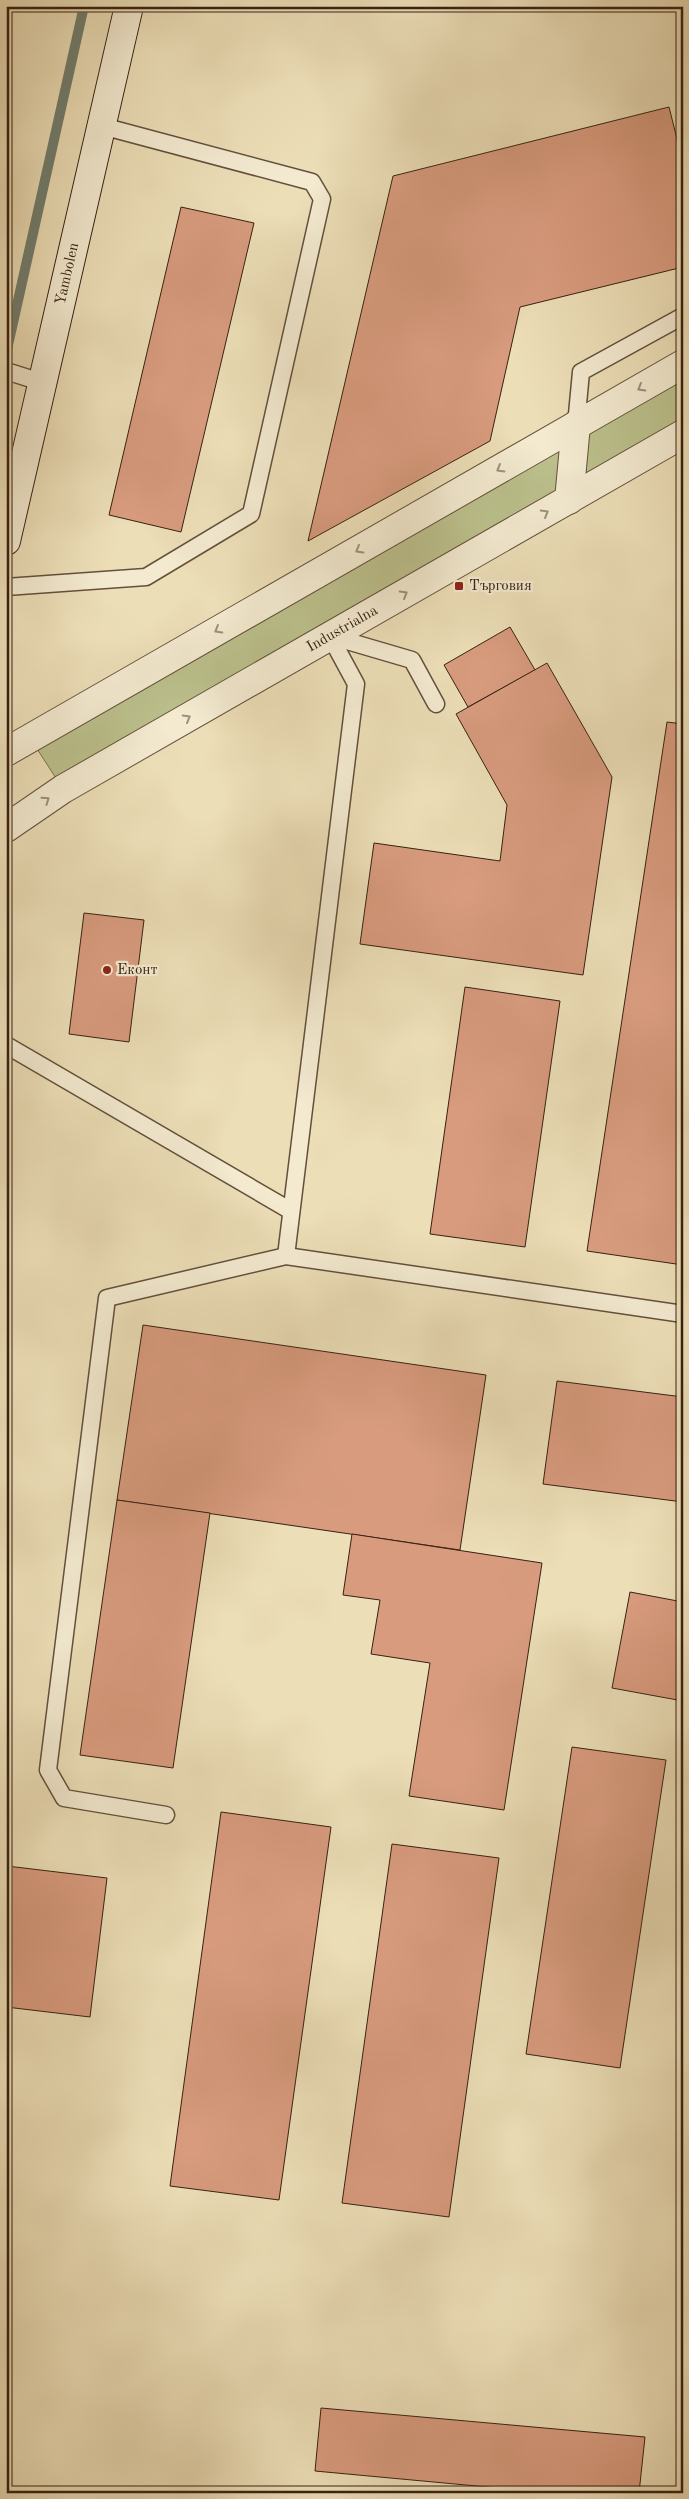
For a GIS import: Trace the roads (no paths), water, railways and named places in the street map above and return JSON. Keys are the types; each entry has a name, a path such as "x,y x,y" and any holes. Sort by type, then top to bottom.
{"street":[{"name":"Yambolen","path":"6,541 129,6"},
{"path":"6,752 683,364"},
{"path":"569,500 576,425"},
{"name":"Industrialna","path":"6,828 63,789 683,434"}],"lane":[{"path":"6,587 146,577 251,514 322,199 312,182 102,126"},
{"path":"576,425 581,372 683,316"},
{"path":"6,371 44,382"},
{"path":"330,636 412,660 436,704"},
{"path":"286,1256 356,684 330,636"},
{"path":"6,1045 291,1211"},
{"path":"166,1815 64,1798 48,1770 107,1298 286,1256 683,1314"}],"waterway":[{"path":"6,354 84,6"}],"place":[{"name":"Търговия","path":"459,586"},
{"name":"Еконт","path":"107,970"}]}
